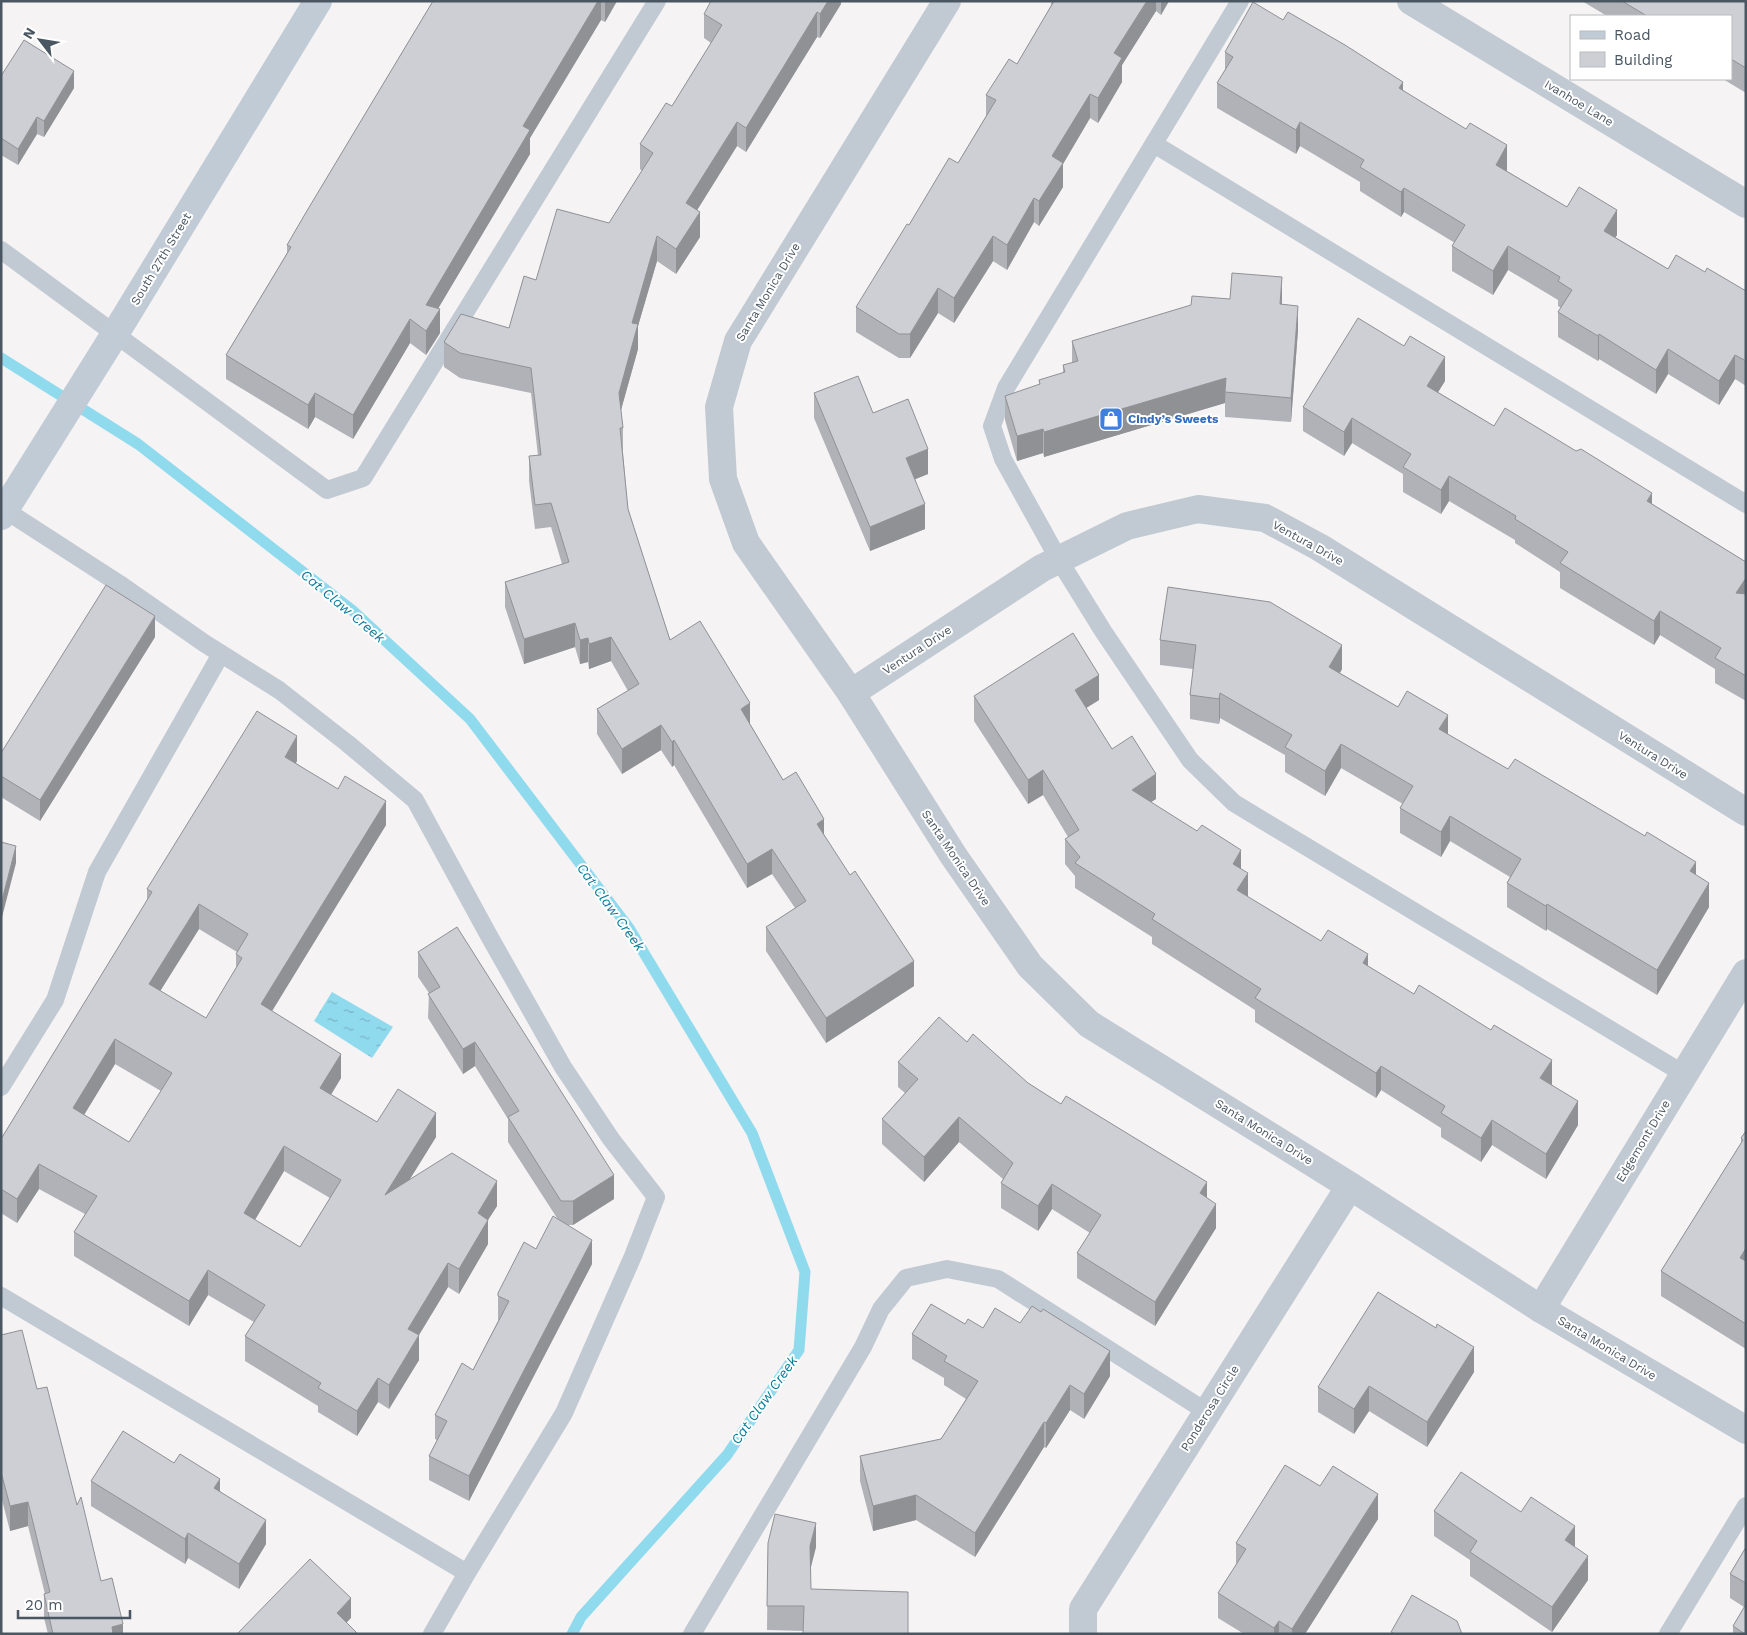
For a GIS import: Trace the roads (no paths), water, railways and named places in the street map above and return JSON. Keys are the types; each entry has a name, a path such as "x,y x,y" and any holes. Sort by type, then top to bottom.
{"main road":[{"name":"South 27th Street","path":"3,513 115,334 318,1"}],"street":[{"name":"Santa Monica Drive","path":"947,1 738,341 718,407 723,479 746,543 851,693 953,855 1030,966 1089,1024 1350,1186 1541,1309 1746,1430"},
{"name":"Ivanhoe Lane","path":"1411,1 1746,204"},
{"name":"Ventura Drive","path":"851,693 1042,568 1126,526 1198,509 1265,518 1319,547 1746,812"},
{"name":"Edgemont Drive","path":"1541,1309 1746,973"},
{"name":"Ponderosa Circle","path":"1083,1634 1083,1609 1350,1186"}],"lane":[{"path":"1,250 327,490 362,478 657,1"},
{"path":"1240,1 1006,388 992,426 1003,459 1103,631 1190,760 1234,803 1684,1074"},
{"path":"1154,144 1746,504"},
{"path":"3,513 118,584 220,654 279,690 347,743 415,800 563,1067 611,1139 656,1197 633,1256 564,1413 466,1573 432,1634"},
{"path":"1,1087 55,1000 98,872 220,654"},
{"path":"692,1634 863,1347 881,1309 906,1278 947,1268 998,1279 1207,1412"},
{"path":"1,1296 466,1573"},
{"path":"1668,1634 1746,1506"}],"water":[{"path":"332,992 393,1027 372,1058 314,1021"}],"waterway":[{"name":"Cat Claw Creek","path":"1,358 138,444 352,610 470,719 629,928 752,1133 805,1272 799,1350 727,1455 581,1617 572,1634"}],"place":[{"name":"Cindy’s Sweets","path":"1111,419"}]}
